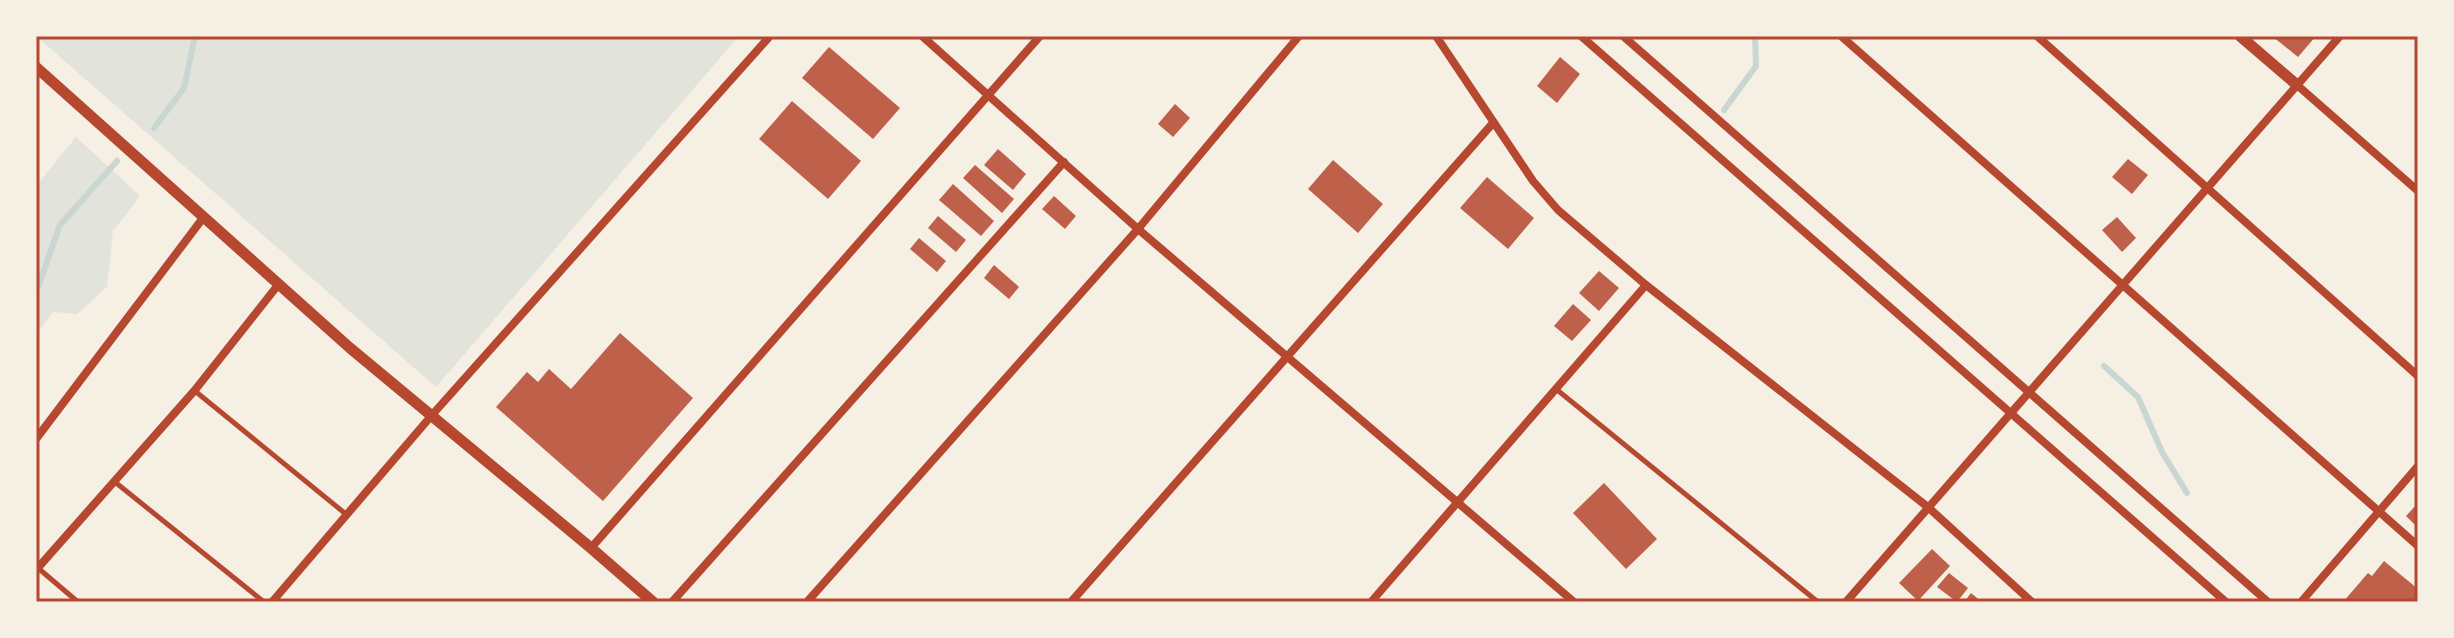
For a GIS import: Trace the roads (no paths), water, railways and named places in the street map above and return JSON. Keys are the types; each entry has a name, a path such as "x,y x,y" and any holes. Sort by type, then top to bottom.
{"street":[{"path":"272,602 432,415 770,36"},
{"path":"922,36 1138,229 1574,602"},
{"path":"591,548 1040,36"},
{"path":"807,602 1138,229 1299,36"},
{"path":"1436,36 1533,181 1558,210 1646,285 1929,508 2032,602"},
{"path":"1581,36 2226,602"},
{"path":"1623,36 2268,602"},
{"path":"1841,36 2418,546"},
{"path":"2037,36 2418,376"},
{"path":"2240,36 2418,191"},
{"path":"1846,602 2340,36"},
{"path":"36,67 278,285 653,602"},
{"path":"1071,602 1493,123"},
{"path":"672,602 1064,162"},
{"path":"36,439 203,218"},
{"path":"37,568 195,390 278,285"},
{"path":"1371,602 1646,285"},
{"path":"2301,602 2418,466"}],"lane":[{"path":"1556,389 1818,602"},
{"path":"195,390 347,515"},
{"path":"115,482 264,602"},
{"path":"37,568 78,602"}],"waterway":[{"path":"154,128 184,88 195,36"},
{"path":"1724,110 1756,66 1755,36"},
{"path":"36,293 60,225 117,161"},
{"path":"2104,366 2138,397 2162,452 2187,493"}]}
